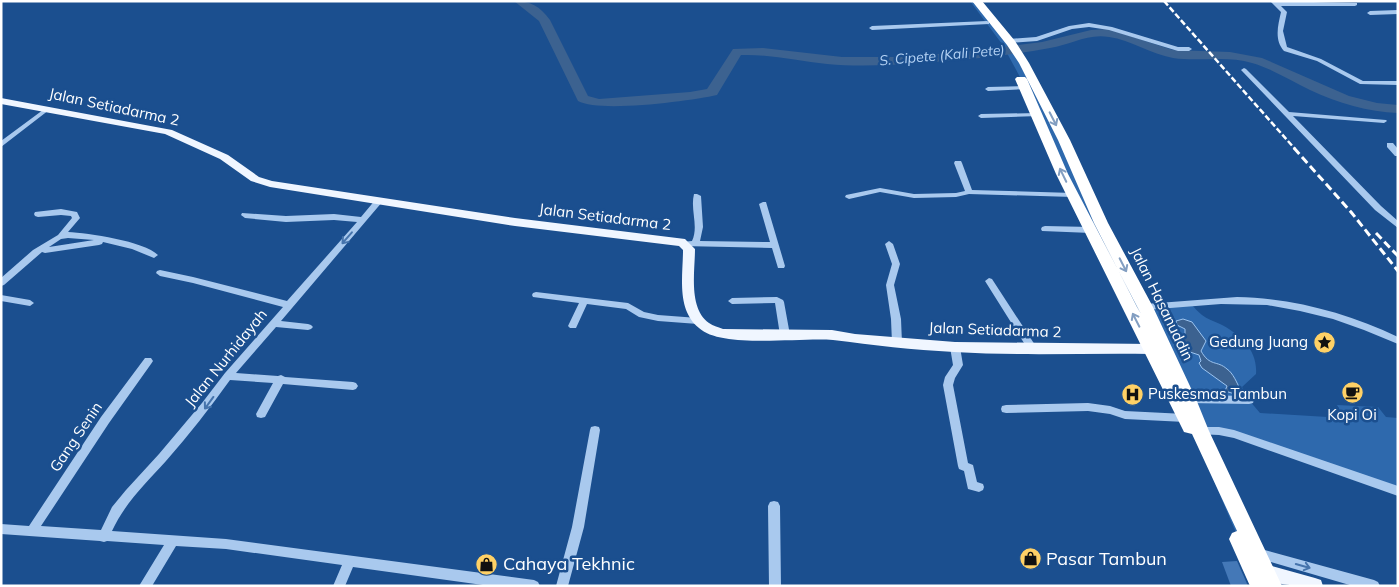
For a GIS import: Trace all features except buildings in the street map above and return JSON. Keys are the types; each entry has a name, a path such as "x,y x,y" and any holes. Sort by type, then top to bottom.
{"highway":[{"path":"970,1 991,23"},
{"path":"977,1 991,23"},
{"name":"Jalan Hasanuddin","path":"991,23 1008,42 1064,140 1101,223 1145,307 1188,399 1200,431 1256,553 1266,581"},
{"name":"Jalan Hasanuddin","path":"1018,61 1037,115 1074,195 1266,581"}],"main road":[{"name":"Jalan Setiadarma 2","path":"1,100 168,132 224,157 263,183 515,222 690,244 690,299 693,313 698,321 714,332 722,334 832,335 897,343 956,347 1151,349"},
{"path":"1266,581 1315,586"}],"street":[{"path":"1275,2 1355,4"},
{"path":"1275,2 1284,12 1280,31 1286,50 1319,60 1362,83 1398,83"},
{"path":"1370,13 1398,12"},
{"path":"872,28 991,23"},
{"path":"1008,42 1037,39 1072,27 1089,25 1119,30 1178,49 1189,49"},
{"path":"1244,70 1398,225"},
{"path":"988,89 1026,88"},
{"path":"1,146 47,110"},
{"path":"1287,114 1384,121"},
{"path":"981,116 1037,115"},
{"path":"1,138 10,138"},
{"path":"1390,145 1398,154"},
{"path":"958,163 969,192"},
{"path":"849,197 880,190 914,196 956,196 969,192 1074,195"},
{"path":"690,244 700,233 696,208 697,196"},
{"name":"Jalan Nurhidayah","path":"104,537 116,512 130,493 195,420 228,376 379,201"},
{"path":"763,204 781,266"},
{"path":"1,283 38,252 61,236 76,218 74,214 61,212 38,214"},
{"path":"245,215 286,219 334,217 363,220"},
{"path":"1045,230 1091,230"},
{"path":"61,236 84,236 109,241 133,246 154,255"},
{"path":"38,252 64,246 109,241"},
{"path":"690,244 774,245"},
{"path":"889,244 896,264 890,285 896,319 897,343"},
{"path":"160,273 289,305"},
{"path":"989,282 1032,348"},
{"path":"536,295 628,306 642,315 698,321"},
{"path":"1,298 30,304"},
{"path":"732,301 777,300 780,302 785,335"},
{"path":"573,326 584,302"},
{"path":"1145,307 1202,303 1267,302 1318,312 1398,341"},
{"path":"274,323 308,327"},
{"path":"956,347 958,366 950,377 948,385 963,466 969,468 972,486 979,487"},
{"name":"Gang Senin","path":"31,532 105,420 148,361"},
{"path":"228,376 353,386"},
{"path":"261,414 281,379"},
{"path":"1188,399 1249,400"},
{"path":"1006,409 1088,407 1110,410 1125,415 1185,418"},
{"path":"562,586 578,527 595,430"},
{"path":"1200,431 1219,431 1234,434 1398,491"},
{"path":"774,506 775,586"},
{"path":"1,529 226,544 350,560 470,582 534,586"},
{"path":"144,586 173,541"},
{"path":"1256,553 1374,586"},
{"path":"339,586 350,560"}],"shaded area":[{"path":"970,1 977,1 1009,41 1145,307 1191,304 1199,313 1241,338 1251,350 1256,365 1256,374 1242,387 1249,400 1260,413 1344,418 1337,405 1378,407 1386,417 1398,418 1398,491 1234,434 1200,431 1248,561 1203,455 1026,88 1002,44"},
{"path":"1183,319 1192,322 1206,341 1201,351 1204,356 1223,366 1231,373 1241,392 1238,395 1225,391 1227,386 1202,368 1199,363 1201,361 1199,355 1190,352 1181,337 1185,335 1185,329 1177,325 1176,321"}],"waterway":[{"name":"S. Cipete (Kali Pete)","path":"519,1 538,13 544,20 583,98 599,103 690,96 712,92 737,52 763,52 829,60 906,60 980,54 1050,45 1100,32 1116,35 1156,50 1173,54 1230,55 1258,60 1344,99 1387,109 1398,109"}],"railway":[{"path":"1164,1 1295,149"},
{"path":"1294,148 1351,212 1398,271"},
{"path":"1376,233 1398,256"}],"place":[{"name":"Gedung Juang","path":"1324,342"},
{"name":"Kopi Oi","path":"1352,392"},
{"name":"Puskesmas Tambun","path":"1132,394"},
{"name":"Pasar Tambun","path":"1030,559"},
{"name":"Cahaya Tekhnic","path":"487,564"}]}
